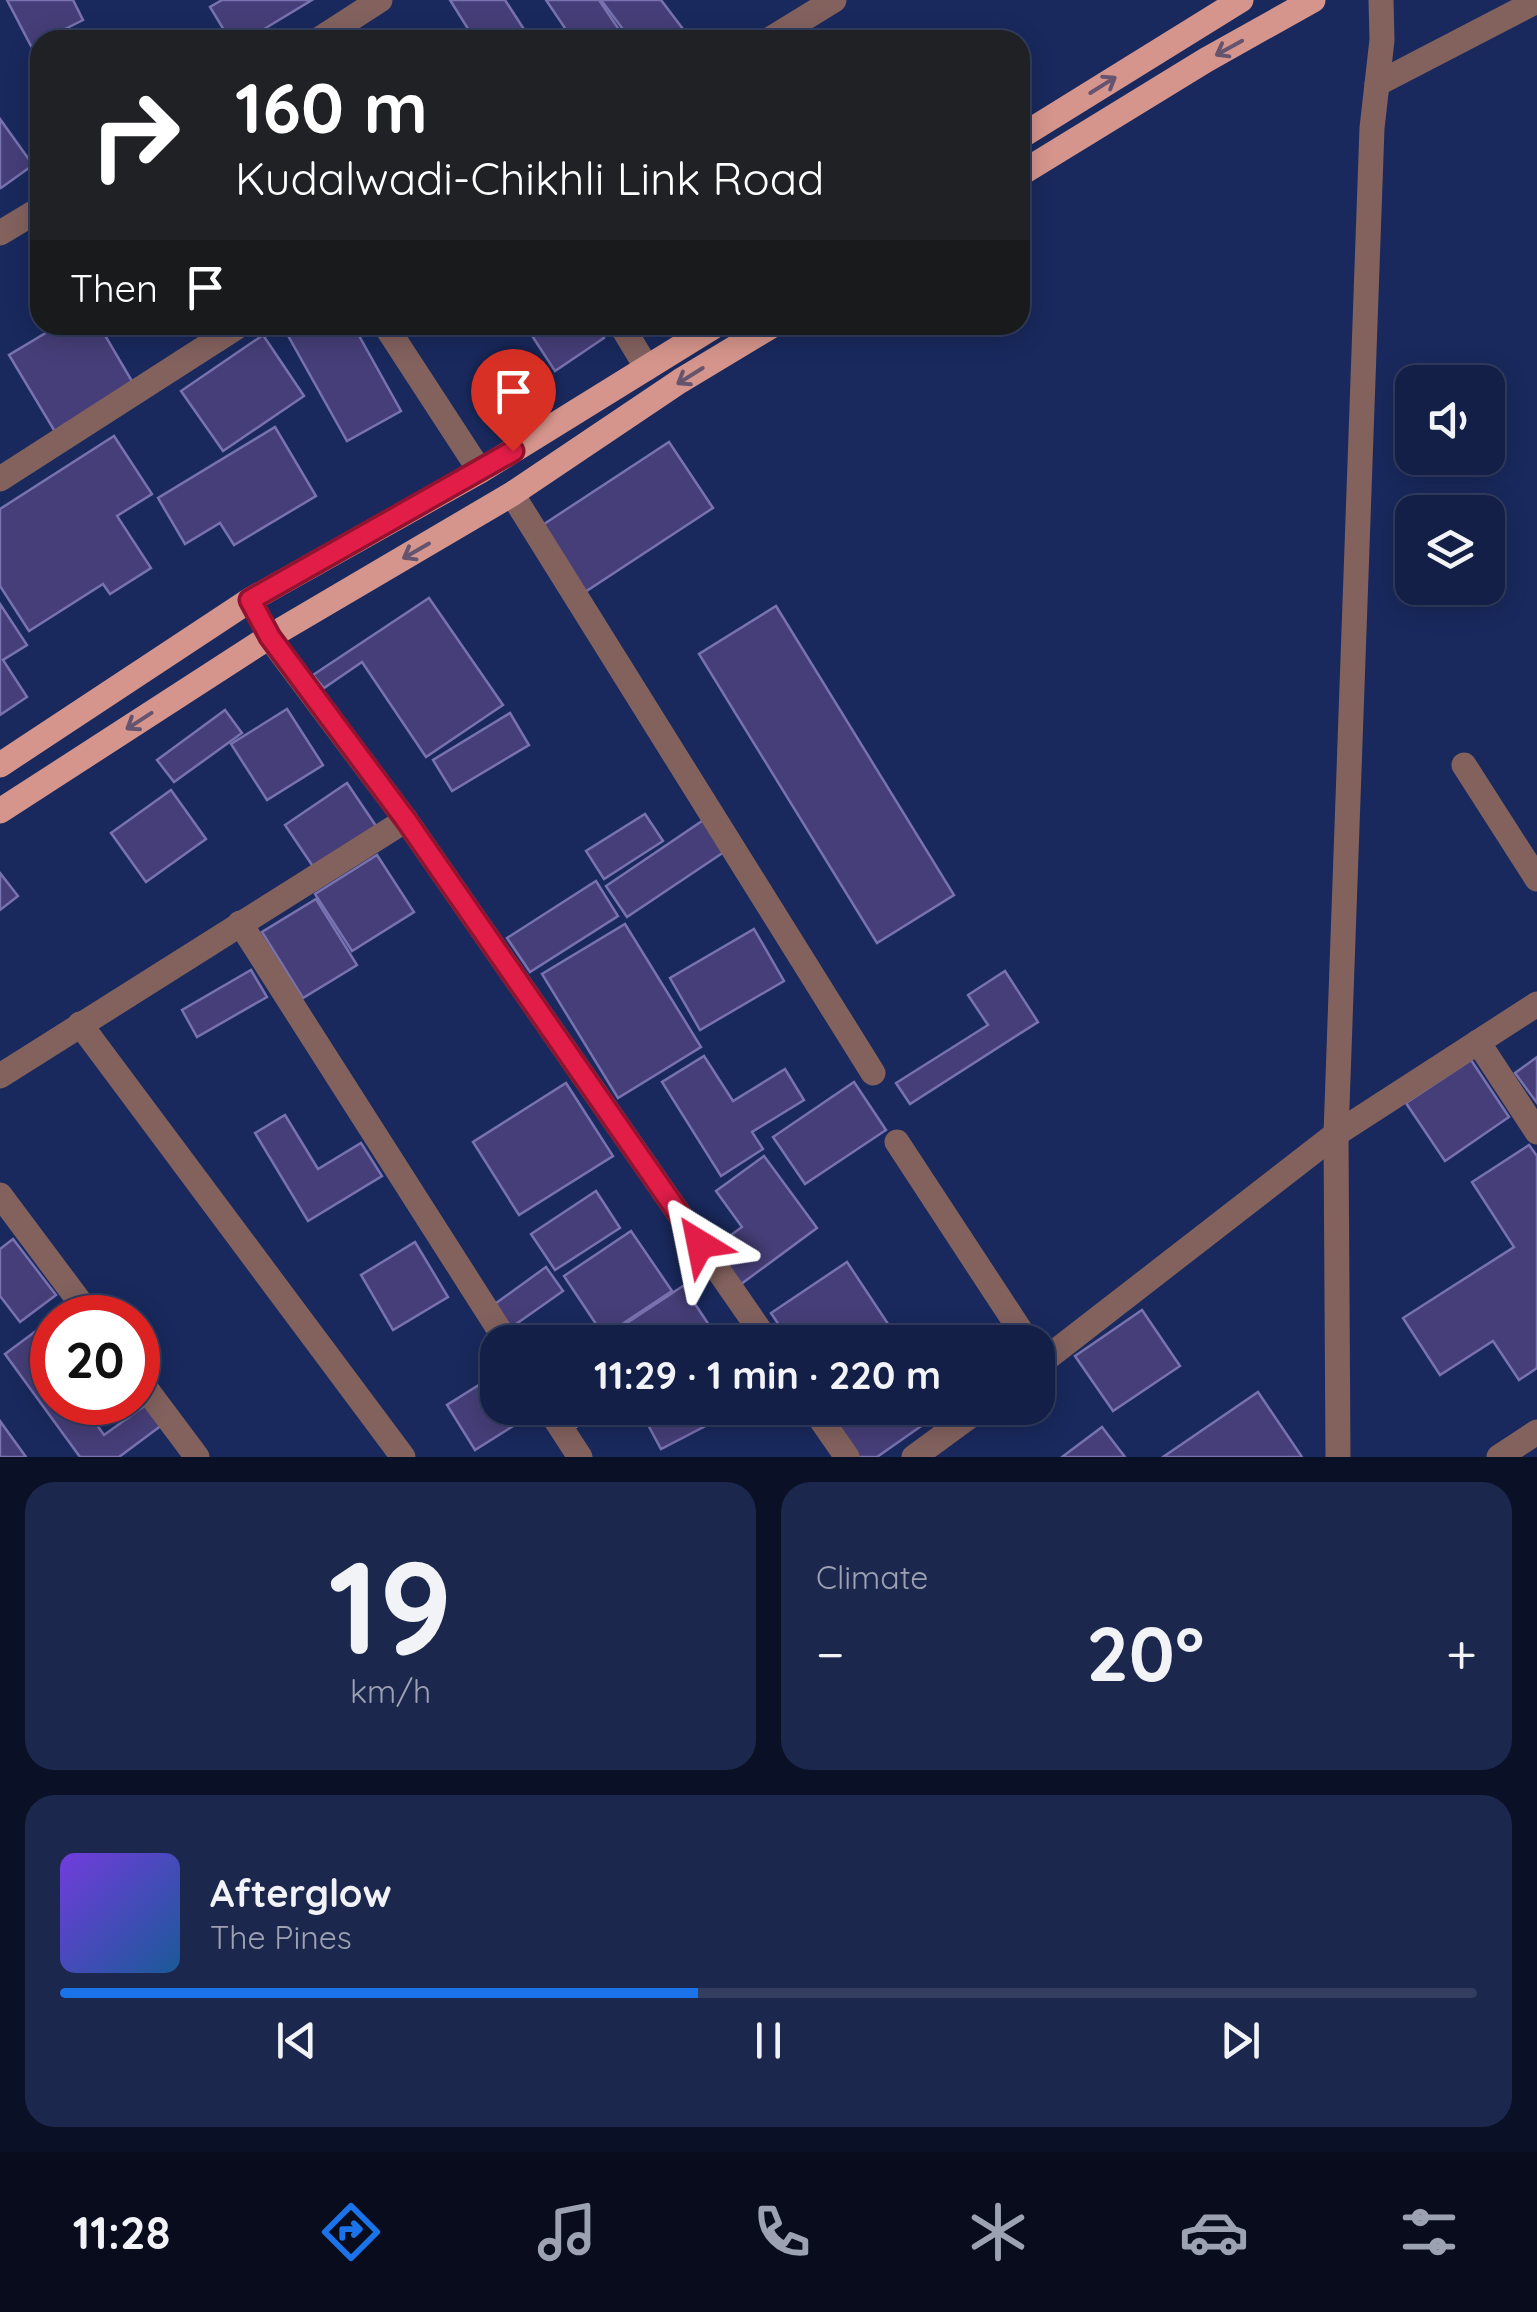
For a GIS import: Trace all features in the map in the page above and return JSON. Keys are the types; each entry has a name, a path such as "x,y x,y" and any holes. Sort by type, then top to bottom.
{"main road":[{"path":"1030,131 1241,0"},
{"path":"1030,168 1206,60 1314,0"},
{"path":"0,765 250,600 480,471 700,335"},
{"path":"0,811 270,637 512,494 757,335"},
{"path":"250,600 270,637"}],"street":[{"path":"334,30 380,0"},
{"path":"784,30 834,0"},
{"path":"1338,1457 1336,1134 1372,128 1382,40 1381,0"},
{"path":"1376,84 1537,1"},
{"path":"0,233 30,215"},
{"path":"0,479 224,335"},
{"path":"392,335 480,471"},
{"path":"627,335 647,368"},
{"path":"512,494 873,1074"},
{"path":"270,637 406,820 756,1325"},
{"path":"1464,765 1537,878"},
{"path":"0,1076 406,820"},
{"path":"240,923 496,1325"},
{"path":"1055,1343 1336,1134 1537,1004"},
{"path":"80,1024 403,1457"},
{"path":"1478,1042 1537,1132"},
{"path":"897,1142 1015,1325"},
{"path":"0,1195 75,1295"},
{"path":"160,1407 197,1457"},
{"path":"559,1425 580,1457"},
{"path":"825,1425 848,1457"},
{"path":"914,1457 958,1425"},
{"path":"1499,1457 1537,1432"}],"building":[{"path":"7,0 73,0 83,20 63,30 30,30 30,44"},
{"path":"222,0 312,0 262,30 224,30 210,7"},
{"path":"450,0 505,0 524,30 469,30"},
{"path":"546,0 599,0 619,30 566,30"},
{"path":"601,0 661,0 684,30 624,30"},
{"path":"0,119 30,161 30,167 0,186"},
{"path":"42,335 105,335 136,388 57,435 9,355"},
{"path":"263,335 304,396 223,451 181,391"},
{"path":"288,335 359,335 401,411 347,441"},
{"path":"532,335 602,335 604,338 555,371"},
{"path":"275,427 316,496 234,545 220,523 185,544 158,498"},
{"path":"114,436 152,494 117,516 151,568 110,594 103,584 29,631 0,586 0,509"},
{"path":"669,442 713,508 585,592 541,526"},
{"path":"429,598 503,705 426,757 362,662 324,688 313,675"},
{"path":"0,604 27,645 3,660 27,697 0,715"},
{"path":"776,606 954,895 877,943 699,654"},
{"path":"287,709 323,765 267,800 231,744"},
{"path":"225,710 242,733 174,782 157,760"},
{"path":"510,713 529,745 452,791 433,760"},
{"path":"347,783 376,826 314,868 285,825"},
{"path":"171,790 206,839 146,882 111,833"},
{"path":"645,814 663,841 604,879 586,851"},
{"path":"705,819 727,850 627,917 606,886"},
{"path":"377,855 414,912 352,951 315,894"},
{"path":"0,873 18,896 0,910"},
{"path":"596,881 618,916 530,972 507,938"},
{"path":"316,899 357,965 303,998 262,932"},
{"path":"625,924 701,1047 618,1098 542,974"},
{"path":"754,929 784,981 700,1030 670,978"},
{"path":"251,970 267,997 197,1037 182,1010"},
{"path":"1005,971 1038,1022 910,1104 896,1083 988,1025 968,995"},
{"path":"704,1056 733,1101 785,1069 804,1100 752,1132 763,1149 721,1176 662,1082"},
{"path":"1537,1057 1537,1103 1515,1073"},
{"path":"1471,1060 1509,1117 1445,1161 1406,1103"},
{"path":"854,1082 886,1130 805,1184 773,1137"},
{"path":"566,1083 613,1156 519,1215 473,1142"},
{"path":"285,1115 318,1169 361,1143 382,1176 308,1221 255,1133"},
{"path":"1529,1145 1537,1156 1537,1368 1519,1380 1493,1341 1440,1375 1403,1318 1514,1247 1472,1182"},
{"path":"764,1156 817,1228 733,1290 706,1253 742,1227 716,1191"},
{"path":"596,1191 620,1228 555,1270 531,1234"},
{"path":"631,1231 672,1291 621,1325 597,1325 564,1276"},
{"path":"13,1239 56,1295 30,1295 30,1314 20,1322 0,1296 0,1249"},
{"path":"415,1242 448,1297 393,1330 361,1275"},
{"path":"847,1262 889,1325 779,1325 771,1313"},
{"path":"546,1267 563,1291 515,1325 506,1325 492,1306"},
{"path":"683,1286 709,1325 624,1325"},
{"path":"1142,1310 1180,1366 1113,1411 1075,1356"},
{"path":"30,1335 30,1388 5,1354"},
{"path":"480,1384 480,1425 515,1425 475,1450 447,1405"},
{"path":"1258,1392 1302,1457 1163,1457"},
{"path":"0,1421 26,1457 0,1457"},
{"path":"57,1425 97,1425 104,1435 118,1425 162,1425 119,1457 80,1457"},
{"path":"648,1425 707,1425 661,1449"},
{"path":"835,1425 923,1425 877,1457 857,1457"},
{"path":"1102,1427 1125,1457 1062,1457"}],"route":[{"path":"513,451 250,600 270,637 406,820 700,1244"}]}
